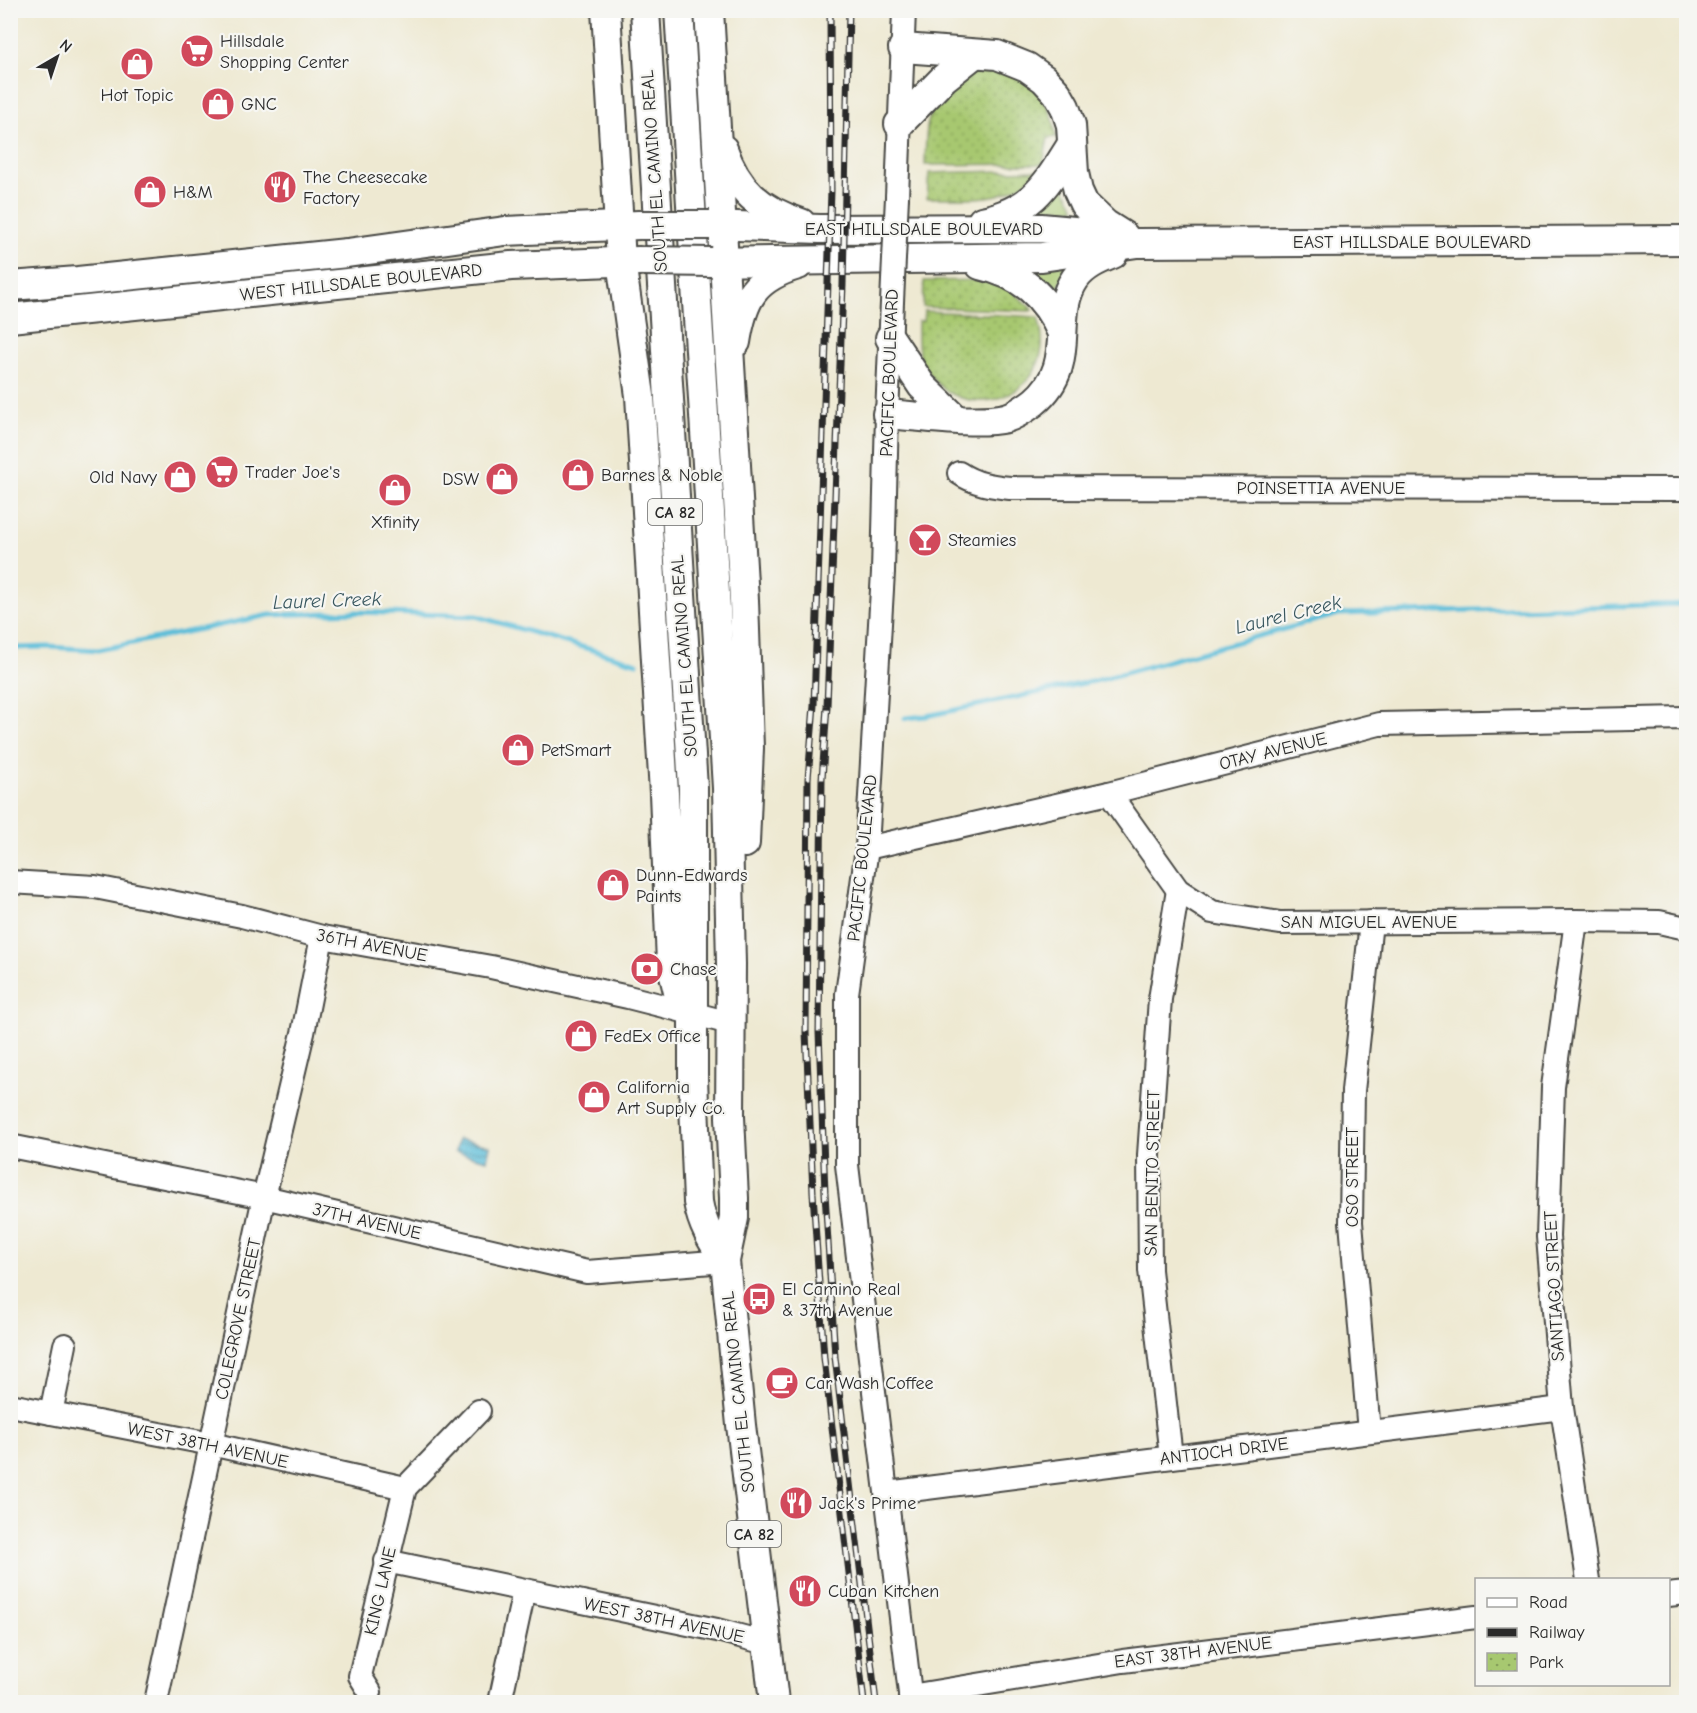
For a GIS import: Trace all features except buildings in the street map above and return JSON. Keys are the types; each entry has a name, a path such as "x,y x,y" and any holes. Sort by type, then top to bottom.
{"main road":[{"path":"606,10 630,225 664,793 671,963 678,992 693,1013"},
{"name":"SOUTH EL CAMINO REAL","path":"645,10 693,788 693,1013 698,1202 701,1219 708,1235 725,1261"},
{"name":"SOUTH EL CAMINO REAL","path":"679,10 725,735 731,964 730,1117 734,1218 725,1261 741,1425 774,1702"},
{"path":"709,10 716,129 718,262 731,376 744,600 749,748 747,829 731,964"},
{"path":"903,48 997,55 1027,67 1044,79 1057,93 1071,125 1074,173 1084,204 1105,224 1137,243"},
{"path":"899,124 944,78 973,55"},
{"path":"716,129 732,171 749,195 775,213 820,229"},
{"path":"945,228 998,218 1020,207 1044,188 1072,144"},
{"name":"WEST HILLSDALE BOULEVARD","path":"10,286 347,252 505,231 630,225 716,225"},
{"name":"EAST HILLSDALE BOULEVARD","path":"716,225 820,229 1041,228 1074,231 1137,243"},
{"name":"EAST HILLSDALE BOULEVARD","path":"718,262 1041,257 1137,243 1686,240"},
{"path":"887,414 987,421 1008,417 1033,402 1041,396 1054,378 1062,352 1062,333 1069,291 1075,279 1095,262 1137,243"},
{"path":"949,258 1014,276 1029,286 1044,302 1056,319 1062,333"},
{"path":"731,376 738,331 746,303 752,292 770,275 814,260"},
{"name":"WEST HILLSDALE BOULEVARD","path":"10,318 511,266 632,261 718,262"},
{"path":"890,338 916,378 956,419"}],"street":[{"name":"PACIFIC BOULEVARD","path":"904,10 887,414 883,572 867,848 847,994 847,1165 910,1700"},
{"name":"POINSETTIA AVENUE","path":"959,473 970,481 987,486 1010,488 1686,489"},
{"name":"OTAY AVENUE","path":"867,848 1109,793 1379,724 1686,718"},
{"name":"SAN MIGUEL AVENUE","path":"1109,793 1178,890 1212,912 1280,923 1659,922 1686,928"},
{"name":"36TH AVENUE","path":"10,882 95,887 242,916 322,937 491,967 730,1023"},
{"name":"SAN BENITO STREET","path":"1171,1457 1150,1270 1149,1155 1160,999 1178,890"},
{"name":"SANTIAGO STREET","path":"1576,921 1553,1086 1548,1225 1562,1408 1588,1578"},
{"name":"OSO STREET","path":"1369,1432 1351,1222 1353,1091 1371,922"},
{"name":"COLEGROVE STREET","path":"156,1702 322,937"},
{"name":"37TH AVENUE","path":"10,1146 264,1197 587,1272 725,1261"},
{"path":"51,1413 65,1345"},
{"name":"WEST 38TH AVENUE","path":"10,1405 211,1444 405,1488"},
{"name":"ANTIOCH DRIVE","path":"886,1493 1562,1408"},
{"path":"405,1488 479,1411"},
{"name":"KING LANE","path":"370,1692 360,1676 405,1488"},
{"name":"WEST 38TH AVENUE","path":"386,1561 717,1630 766,1643"},
{"path":"500,1702 524,1591"},
{"path":"1670,1595 1686,1593"},
{"name":"EAST 38TH AVENUE","path":"910,1700 1123,1661 1475,1617"}],"green space":[{"path":"977,70 1008,74 1021,79 1041,95 1053,121 1056,137 1048,138 1043,164 925,165 928,121 934,105 947,90"},
{"path":"1041,170 1014,189 1001,194 974,198 927,198 929,173"},
{"path":"1060,179 1076,209 1030,208"},
{"path":"1069,264 1053,300 1024,267"},
{"path":"983,280 1006,285 1033,310 923,307 924,281"},
{"path":"924,311 1038,317 1042,344 1034,370 1024,384 1010,394 994,400 977,401 961,398 945,390 932,377 920,358 918,321 923,321"}],"water":[{"path":"458,1139 490,1146 487,1160 455,1152"}],"waterway":[{"name":"Laurel Creek","path":"905,718 926,716 1099,680 1339,614 1686,604"},
{"name":"Laurel Creek","path":"14,648 49,647 98,650 270,615 357,612 476,616 637,663"}],"railway":[{"path":"830,10 831,191 814,705 808,779 806,1032 813,1193 824,1358 864,1702"},
{"path":"849,10 843,285 827,706 822,779 819,1032 825,1193 835,1357 876,1702"}],"place":[{"name":"Hillsdale Shopping Center","path":"197,51"},
{"name":"Hot Topic","path":"137,64"},
{"name":"GNC","path":"218,104"},
{"name":"The Cheesecake Factory","path":"280,187"},
{"name":"H&M","path":"150,192"},
{"name":"Trader Joe's","path":"222,472"},
{"name":"Barnes & Noble","path":"578,475"},
{"name":"Old Navy","path":"180,477"},
{"name":"DSW","path":"502,479"},
{"name":"Xfinity","path":"395,490"},
{"name":"Steamies","path":"925,540"},
{"name":"PetSmart","path":"518,750"},
{"name":"Dunn-Edwards Paints","path":"613,885"},
{"name":"Chase","path":"647,969"},
{"name":"FedEx Office","path":"581,1036"},
{"name":"California Art Supply Co.","path":"594,1097"},
{"name":"El Camino Real & 37th Avenue","path":"759,1299"},
{"name":"Car Wash Coffee","path":"782,1383"},
{"name":"Jack's Prime","path":"796,1503"},
{"name":"Cuban Kitchen","path":"805,1591"}]}
